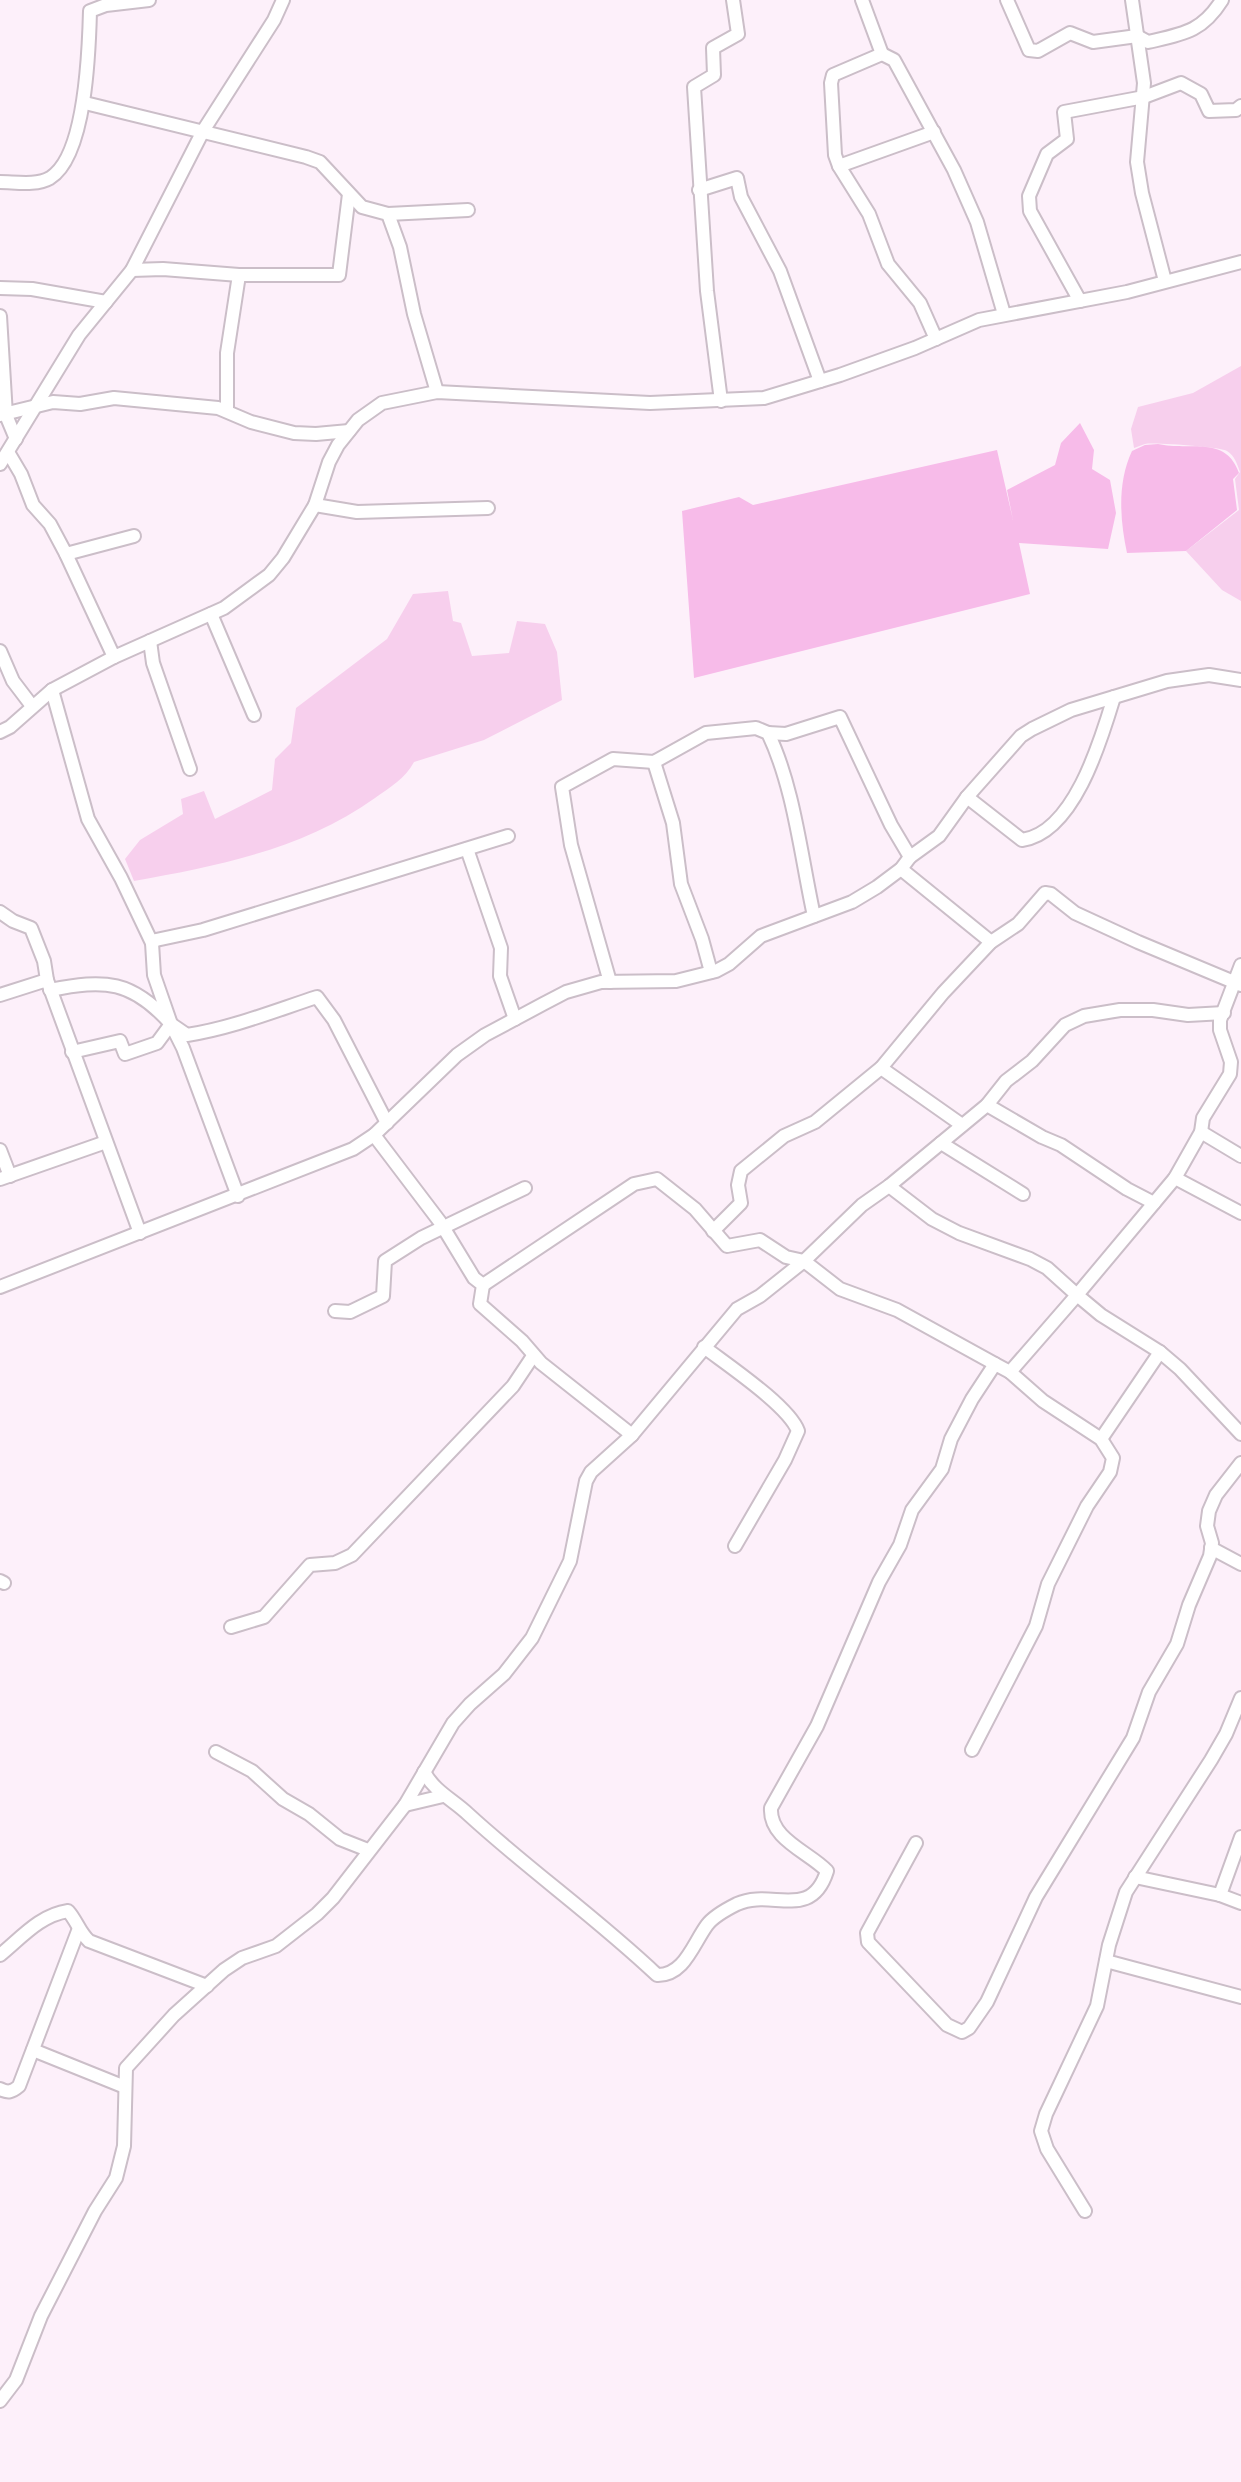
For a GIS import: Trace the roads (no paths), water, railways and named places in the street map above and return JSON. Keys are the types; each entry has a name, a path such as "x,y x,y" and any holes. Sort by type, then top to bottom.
{"street":[{"path":"0,182 39,182 51,178 58,171 85,103 90,11 106,5 149,0"},
{"path":"0,464 79,335 132,270 203,131 274,20 283,0"},
{"path":"721,401 707,291 694,87 714,75 713,48 738,34 733,0"},
{"path":"862,0 882,54 894,60 934,132 977,222 1004,314"},
{"path":"1007,0 1029,50 1038,51 1070,33 1093,42 1137,36 1148,42 1192,32 1206,21 1222,0"},
{"path":"1132,0 1144,83 1137,162 1165,281"},
{"path":"882,54 833,75 835,155 869,214 888,264 920,303 936,339"},
{"path":"1080,301 1032,220 1029,196 1047,154 1067,139 1064,112 1144,97 1181,83 1201,94 1209,111 1236,110 1241,106"},
{"path":"85,103 320,162 362,207 388,214 468,210"},
{"path":"839,166 934,132"},
{"path":"699,190 737,178 741,197 780,271 820,381"},
{"path":"132,270 163,269 239,275 339,275 349,194"},
{"path":"388,214 400,247 414,314 437,392"},
{"path":"0,732 52,690 114,657 211,614 269,575 315,505 329,462 349,431 358,420 382,403 437,392 650,403 764,398 936,339 979,320 1080,301 1241,262"},
{"path":"227,411 227,353 239,275"},
{"path":"0,288 32,289 106,302"},
{"path":"0,316 3,415 16,439"},
{"path":"3,415 53,402 80,404 114,398 218,408 251,422 294,433 349,431"},
{"path":"316,434 326,447 329,462"},
{"path":"8,452 33,505 50,524 66,554 114,657"},
{"path":"315,505 357,512 488,508"},
{"path":"66,554 134,536"},
{"path":"211,614 254,715"},
{"path":"150,641 153,663 190,769"},
{"path":"0,651 13,681 32,706"},
{"path":"0,1287 353,1149 374,1135 457,1055 566,992 601,982 676,981 711,972 729,964 761,936 852,902 901,869 910,857 939,836 967,797 1021,736 1071,710 1167,681 1209,675 1241,680"},
{"path":"52,690 88,819 152,943 154,975 238,1196"},
{"path":"967,797 1022,840 1038,837 1057,818 1095,760 1114,697"},
{"path":"610,982 571,845 562,787 613,759 654,762 706,733 756,728 768,733 786,734 840,717 891,825 910,857"},
{"path":"768,733 777,752 792,805 814,916"},
{"path":"654,762 673,823 681,884 711,972"},
{"path":"152,943 508,836"},
{"path":"467,849 501,948 500,976 515,1019"},
{"path":"901,869 991,942"},
{"path":"713,1231 741,1203 738,1185 741,1171 784,1136 815,1122 881,1068 943,993 991,942 1018,924 1045,893 1051,894 1075,913 1238,983"},
{"path":"0,912 31,928 44,961 48,985 140,1233"},
{"path":"1010,1372 1175,1178 1201,1132 1203,1118 1230,1074 1231,1062 1220,1030 1220,1020 1238,983 1241,965"},
{"path":"0,995 48,985 108,984 144,997 187,1035 242,1023 317,997 334,1020 387,1123"},
{"path":"0,2401 16,2380 41,2316 95,2211 116,2178 124,2146 126,2068 174,2015 207,1986 242,1958 276,1946 333,1898 405,1805 453,1723 504,1674 532,1638 570,1561 586,1481 591,1472 632,1435 737,1309 760,1296 804,1261 862,1205 987,1105 1006,1081 1032,1061 1065,1025 1084,1016 1133,1009 1188,1015 1224,1013"},
{"path":"72,1052 120,1041 125,1054 157,1043 171,1024"},
{"path":"881,1068 962,1125"},
{"path":"987,1105 1061,1145 1127,1189 1154,1203"},
{"path":"1201,1132 1241,1156"},
{"path":"374,1135 444,1229 474,1278 483,1285"},
{"path":"0,1150 5,1178 106,1142"},
{"path":"941,1143 1023,1194"},
{"path":"1175,1178 1241,1213"},
{"path":"632,1435 533,1356 522,1341 480,1304 483,1285 634,1184 657,1179 695,1209 727,1246 760,1240 786,1257 804,1261 840,1289 897,1310 1010,1372 1043,1401 1101,1439 1113,1458 1110,1472 1087,1506 1048,1584 1036,1626 972,1750"},
{"path":"889,1186 932,1219 1047,1268 1101,1315 1160,1352 1180,1369 1241,1434"},
{"path":"335,1311 350,1312 383,1296 385,1261 421,1238 525,1188"},
{"path":"704,1347 782,1411 798,1431 785,1460 735,1546"},
{"path":"1101,1439 1160,1352"},
{"path":"231,1627 264,1617 310,1565 335,1563 352,1555 513,1386 533,1356"},
{"path":"424,1772 443,1796 457,1803 503,1847 625,1945 657,1975 664,1976 682,1964 709,1922 736,1905 755,1899 803,1900 818,1890 827,1871 791,1844 773,1822 771,1808 817,1726 879,1582 900,1545 912,1510 942,1469 958,1426 995,1364"},
{"path":"916,1843 867,1933 868,1942 947,2025 962,2032 969,2028 987,2002 1036,1897 1133,1738 1149,1692 1177,1644 1211,1548 1207,1526 1209,1511 1216,1495 1241,1463"},
{"path":"1211,1548 1241,1564"},
{"path":"1085,2211 1055,2167 1041,2131 1046,2114 1097,2006 1126,1892 1211,1760 1241,1698"},
{"path":"216,1752 252,1771 283,1799 309,1814 340,1839 368,1850"},
{"path":"405,1805 443,1796"},
{"path":"1220,1895 1241,1837"},
{"path":"1135,1877 1220,1895 1241,1903"},
{"path":"0,1955 42,1920 68,1911 75,1919 78,1931 89,1941 207,1986"},
{"path":"0,2089 14,2091 19,2086 78,1931"},
{"path":"1106,1961 1241,1997"},
{"path":"33,2050 125,2087"}]}
